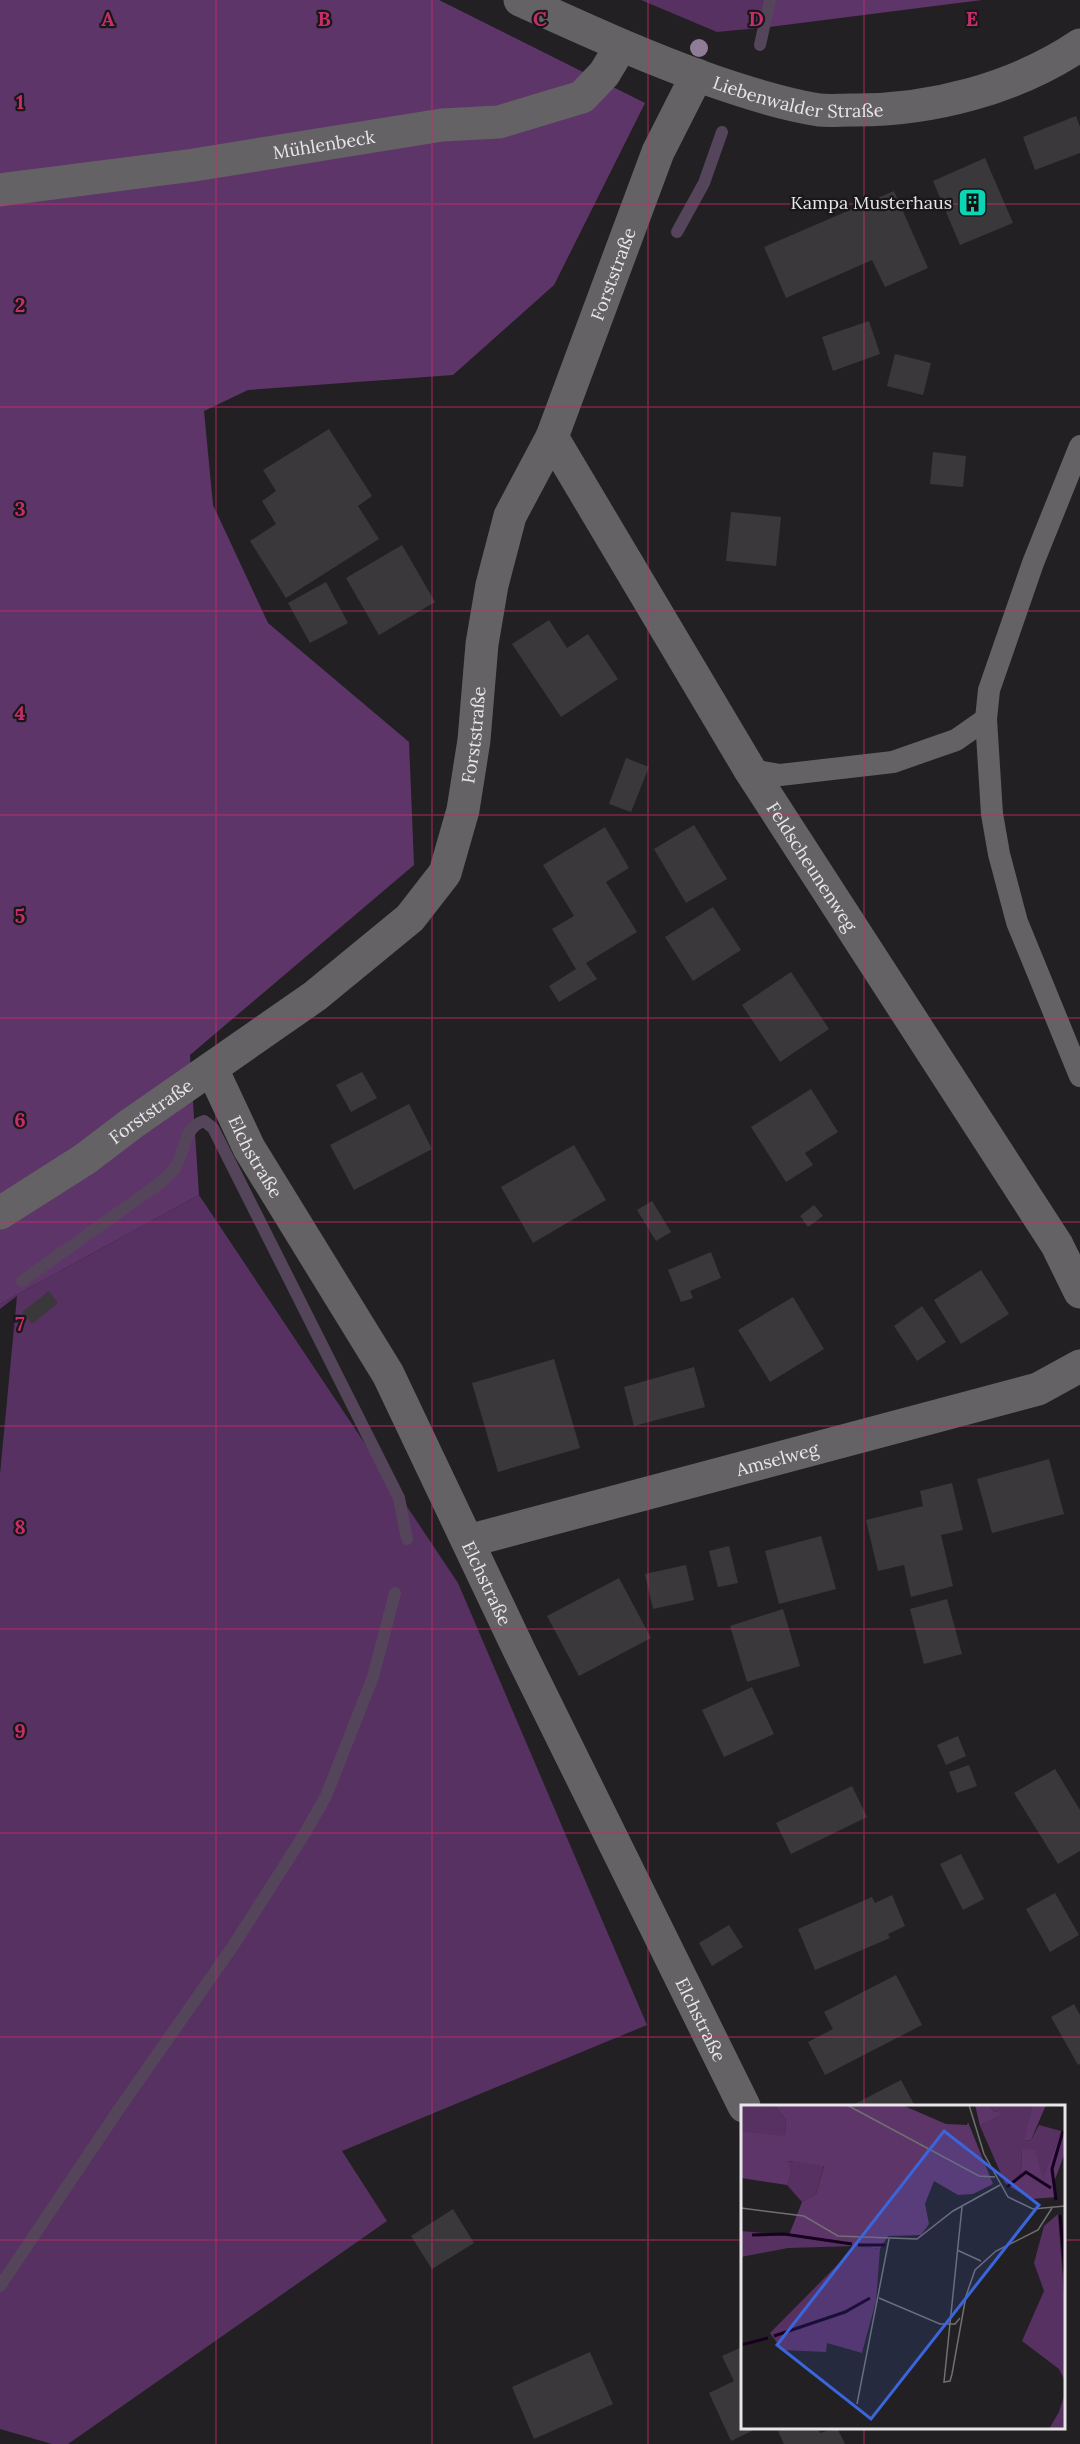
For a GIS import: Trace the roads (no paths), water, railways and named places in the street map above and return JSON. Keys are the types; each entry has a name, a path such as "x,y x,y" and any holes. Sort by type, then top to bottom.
{"street":[{"name":"Liebenwalder Straße","path":"520,0 621,46 697,75 765,98 821,110 882,111 939,102 983,91 1062,57 1080,45"},
{"name":"Mühlenbeck","path":"0,190 194,165 442,125 499,122 582,97 604,74 621,46"},
{"name":"Forststraße","path":"0,1213 85,1159 131,1124 315,996 410,918 445,873 464,810 474,740 482,644 492,585 510,516 552,436 658,152 697,75"},
{"name":"Feldscheunenweg","path":"552,436 750,770 1057,1245 1080,1292"},
{"name":"Elchstraße","path":"212,1069 249,1148 388,1374 519,1650 744,2105"},
{"name":"Amselweg","path":"468,1541 1038,1389 1080,1366"}],"lane":[{"path":"1080,446 1033,563 1000,658 989,690 986,719 992,814 1017,922 1080,1076"},
{"path":"750,770 780,775 892,762 956,740 986,719"}],"waterway":[{"path":"760,45 770,0"},
{"path":"677,232 704,183 722,132"},
{"path":"22,1281 160,1183 177,1165 192,1128 204,1121 213,1128 399,1498 407,1539"},
{"path":"0,2286 119,2109 233,1946 305,1833 326,1796 373,1677 395,1593"}],"place":[{"name":"Kampa Musterhaus","path":"973,202"}]}
